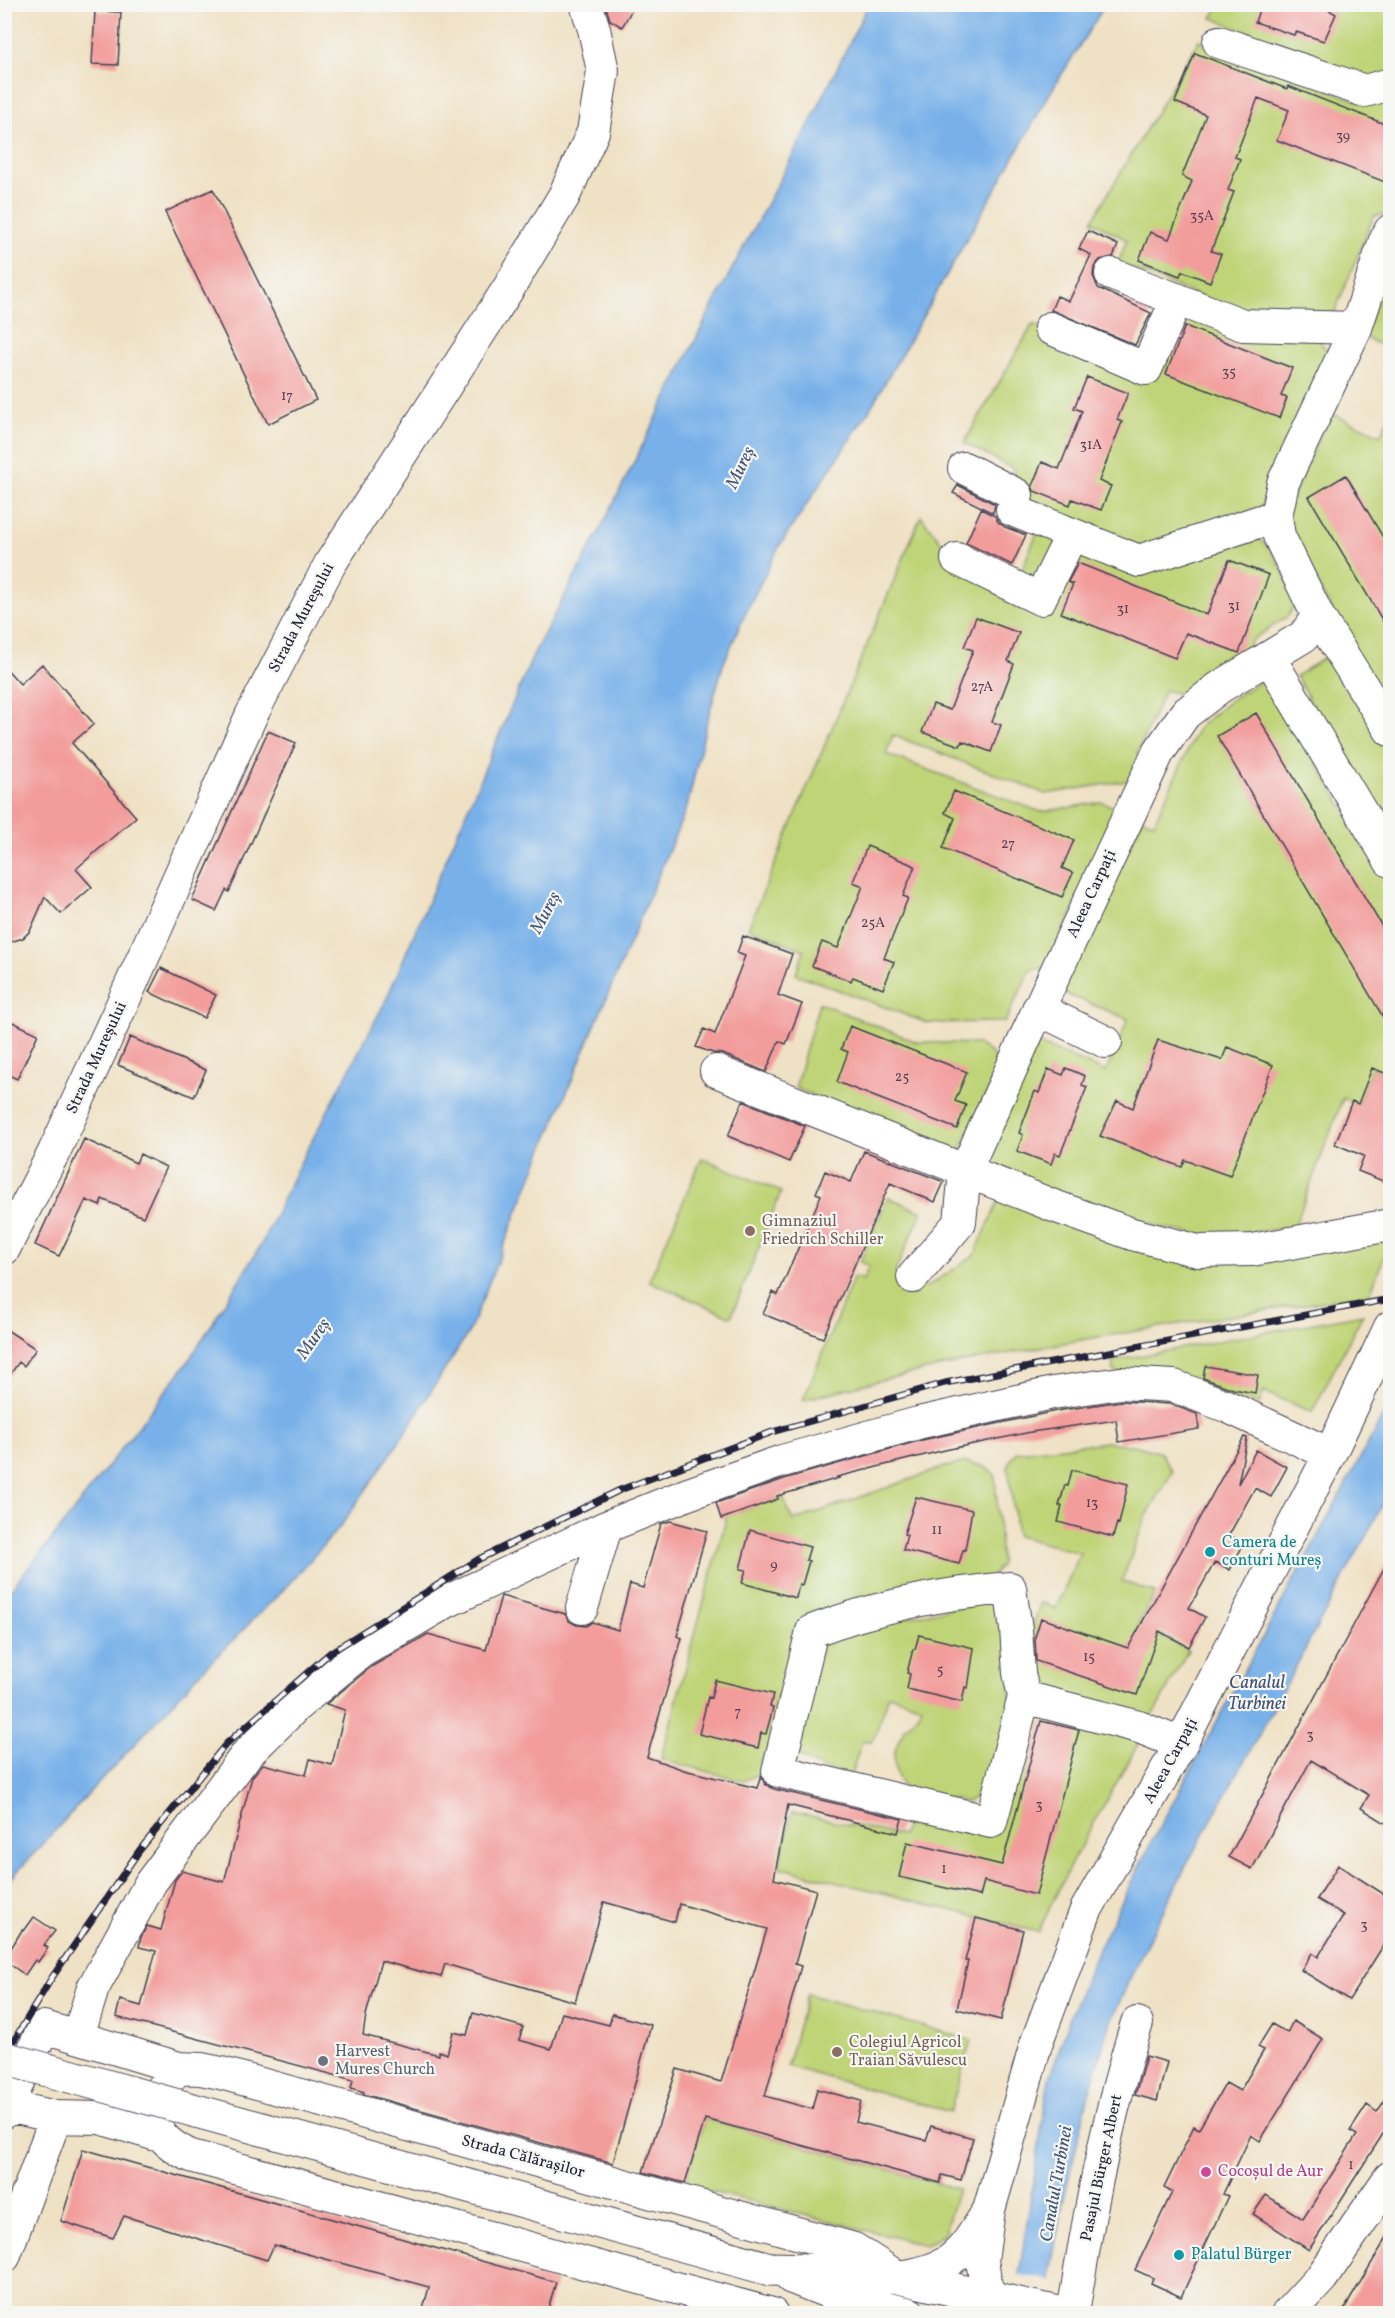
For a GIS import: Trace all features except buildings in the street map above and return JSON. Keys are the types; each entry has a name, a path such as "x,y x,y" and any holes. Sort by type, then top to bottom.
{"main road":[{"name":"Strada Călărașilor","path":"4,2058 770,2269 852,2301 895,2312"},
{"path":"1288,2313 1322,2277 1390,2178"},
{"name":"Strada Călărașilor","path":"770,2269 849,2271 897,2277 1062,2313"},
{"path":"1321,2313 1322,2277"}],"street":[{"name":"Strada Mureșului","path":"4,1249 54,1152 251,716 330,564 510,286 564,196 593,132 603,71 586,4"},
{"path":"1219,42 1365,91 1390,84"},
{"path":"1390,231 1356,328 1283,483 1276,516 1279,536 1318,616 1390,730"},
{"path":"1111,274 1243,325 1356,328"},
{"path":"1050,328 1146,369 1177,299"},
{"path":"964,468 1017,495 1012,510 1139,561 1276,516"},
{"path":"957,559 1040,599 1072,534"},
{"name":"Aleea Carpați","path":"913,1277 960,1222 965,1171 1158,753 1185,714 1220,687 1304,636 1318,616"},
{"path":"1269,657 1387,848"},
{"path":"1038,1009 1106,1042"},
{"path":"716,1071 965,1171 1132,1234 1198,1251 1252,1250 1390,1225"},
{"name":"Aleea Carpați","path":"995,2298 986,2286 982,2260 988,2210 1036,2044 1086,1910 1181,1744 1330,1455 1390,1327"},
{"path":"78,2037 93,1988 151,1882 247,1754 296,1706 361,1652 436,1608 606,1527 688,1494 772,1465 918,1423 1053,1393 1120,1383 1174,1386 1226,1406 1330,1455"},
{"path":"582,1608 606,1527"},
{"path":"1010,1588 1016,1629 1018,1673 1024,1697 991,1822 778,1771 812,1631 838,1621 918,1600 972,1591 1010,1588"},
{"path":"1024,1697 1139,1727 1181,1744"},
{"name":"Pasajul Bürger Albert","path":"1073,2313 1096,2182 1137,2023"},
{"name":"Strada Călărașilor","path":"6,2109 44,2027 179,2068 221,2073 854,2249 897,2277"},
{"path":"160,2136 155,2118 154,2100 165,2082 179,2068"},
{"path":"6,2109 56,2117 100,2118 160,2136 174,2148 191,2156 772,2313"},
{"path":"4,2257 56,2117"},
{"name":"Aleea Carpați","path":"897,2277 914,2275 942,2266 953,2259 963,2250 988,2210"}],"green space":[{"path":"1220,5 1390,5 1390,72 1367,79 1212,18"},
{"path":"1199,40 1363,103 1390,95 1390,214 1374,216 1333,316 1246,315 1118,263 1127,240 1092,221"},
{"path":"1390,267 1390,349 1363,337"},
{"path":"1163,304 1317,338 1326,349 1328,363 1262,507 1142,548 1024,500 1014,469 964,443 1033,324 1135,370"},
{"path":"1330,413 1381,435 1390,413 1390,709 1342,630 1290,531 1286,512"},
{"path":"921,516 954,559 1011,595 1037,533 1140,574 1249,536 1258,539 1268,547 1287,581 1293,599 1294,606 1288,616 1252,640 1243,660 1192,693 1179,694 1165,690 1137,753 1144,761 1137,779 1046,794 893,735 886,754 1041,812 1102,802 1114,807 1117,819 1046,968 1031,969 1005,1022 927,1023 796,974 804,950 748,928"},
{"path":"1323,643 1390,751 1390,814 1380,821 1296,676 1327,656"},
{"path":"1265,678 1390,884 1390,1075 1372,1068 1358,1104 1343,1098 1294,1228 1206,1236 1159,1227 993,1172 987,1163 989,1152 1037,1043 1106,1072 1128,1019 1061,992 1143,818 1154,823 1198,728 1229,701"},
{"path":"819,1003 917,1042 978,1044 991,1053 999,1067 960,1150 947,1152 795,1088"},
{"path":"702,1158 781,1192 731,1317 649,1281"},
{"path":"888,1197 922,1212 895,1272 927,1287 974,1256 1000,1198 1151,1254 1383,1241 1388,1245 1370,1294 1014,1352 943,1366 803,1400 854,1277 863,1280 869,1266 860,1262"},
{"path":"1363,1314 1312,1412 1264,1392 1259,1404 1114,1372 1112,1361"},
{"path":"1107,1442 1137,1446 1161,1453 1172,1472 1145,1519 1122,1581 1155,1593 1139,1623 1188,1650 1149,1723 1034,1686 1023,1652 1041,1602 1056,1609 1080,1553 1017,1536 1008,1467 1012,1457 1017,1452"},
{"path":"966,1462 985,1467 995,1475 1001,1564 991,1577 829,1618 769,1762 758,1775 743,1781 661,1759 727,1516 783,1497 793,1521 945,1467"},
{"path":"994,1600 1008,1621 1011,1714 992,1775 981,1793 967,1802 907,1792 895,1769 895,1753 900,1737 922,1706 889,1695 873,1741 862,1741 851,1775 822,1768 797,1753 822,1634"},
{"path":"1033,1709 1142,1737 1072,1862 1038,1932 779,1867 792,1812 902,1836 910,1812 997,1833"},
{"path":"807,1994 971,2040 950,2112 787,2066"},
{"path":"705,2119 958,2189 944,2234 926,2245 684,2185"}],"water":[{"name":"Mureș","path":"868,5 1105,5 1052,90 870,409 780,545 745,614 723,665 687,807 539,1158 470,1330 395,1448 340,1527 284,1589 200,1673 5,1885 5,1596 56,1534 190,1359 261,1245 298,1167 386,1000 535,651 599,532 714,303 812,119"},
{"name":"Canalul Turbinei","path":"1390,1403 1390,1491 1189,1860 1136,1965 1111,2021 1090,2090 1063,2202 1051,2268 1047,2313 1013,2314 1049,2079 1073,2009 1097,1951 1152,1841"}],"pier":[{"path":"1016,2274 1053,2281 1050,2314 1010,2314"}],"railway":[{"path":"4,2057 51,1979 139,1851 226,1744 331,1652 479,1559 620,1490 772,1432 945,1383 1390,1299"}],"place":[{"name":"Gimnaziul Friedrich Schiller","path":"750,1231"},
{"name":"Camera de conturi Mureș","path":"1210,1552"},
{"name":"Colegiul Agricol Traian Săvulescu","path":"837,2052"},
{"name":"Harvest Mures Church","path":"323,2061"},
{"name":"Cocoșul de Aur","path":"1206,2172"},
{"name":"Palatul Bürger","path":"1179,2255"}]}
